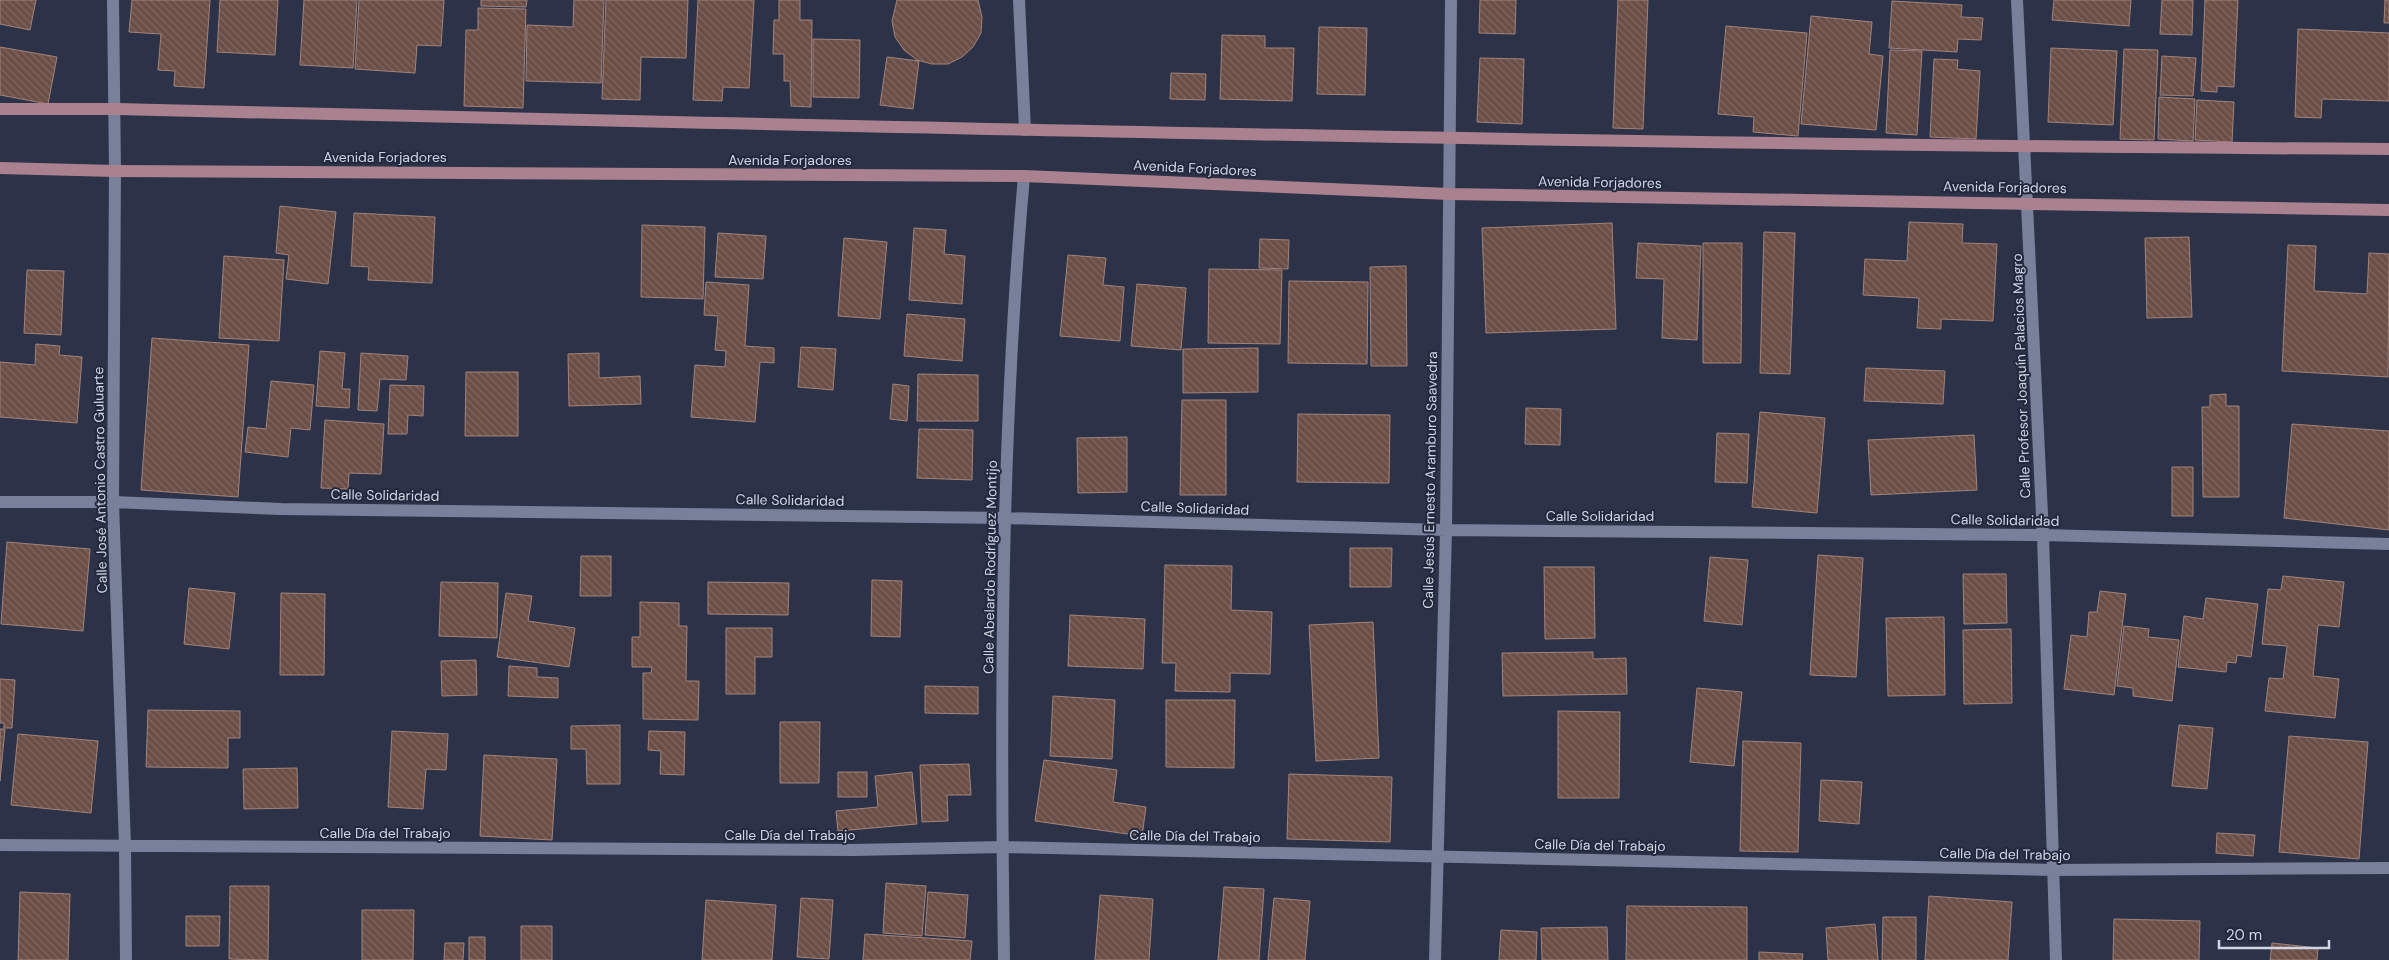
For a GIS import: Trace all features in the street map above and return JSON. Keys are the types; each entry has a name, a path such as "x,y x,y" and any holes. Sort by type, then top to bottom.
{"main road":[{"path":"0,109 113,109 1450,138 2025,147 2389,149"},
{"name":"Avenida Forjadores","path":"0,168 115,171 1024,176 1449,194 2389,210"}],"street":[{"name":"Calle José Antonio Castro Guluarte","path":"113,0 115,171 113,502 125,846 126,960"},
{"path":"1019,0 1025,130"},
{"name":"Calle Jesús Ernesto Aramburo Saavedra","path":"1435,960 1446,530 1451,0"},
{"name":"Calle Profesor Joaquín Palacios Magro","path":"2017,0 2028,203 2042,535 2056,960"},
{"name":"Calle Abelardo Rodríguez Montijo","path":"1004,960 1004,518 1014,290 1024,176"},
{"name":"Calle Solidaridad","path":"0,502 113,502 281,509 1004,518 1446,530 2042,535 2389,544"},
{"name":"Calle Día del Trabajo","path":"0,845 834,850 1003,847 2053,870 2389,868"}],"building":[{"path":"0,0 36,0 30,30 0,24"},
{"path":"132,0 210,0 204,88 174,86 175,71 158,70 161,34 129,32"},
{"path":"220,0 278,0 275,55 217,52"},
{"path":"304,0 357,0 353,68 300,65"},
{"path":"359,0 444,0 441,46 417,45 415,73 355,69"},
{"path":"481,0 527,0 526,7 481,6"},
{"path":"574,0 604,0 601,83 526,81 527,25 573,27"},
{"path":"606,0 688,0 686,58 641,57 640,100 602,99"},
{"path":"698,0 754,0 749,88 723,87 722,101 693,100"},
{"path":"779,0 800,0 800,20 812,20 811,107 791,106 790,81 784,81 784,54 773,54 774,20 779,20"},
{"path":"897,0 978,0 982,17 981,33 973,47 962,57 948,64 932,64 917,60 904,50 895,37 892,21"},
{"path":"1480,0 1516,0 1515,34 1479,33"},
{"path":"1618,0 1648,0 1643,129 1613,128"},
{"path":"2054,0 2131,0 2129,26 2052,20"},
{"path":"2162,0 2193,0 2192,35 2160,34"},
{"path":"2205,0 2238,0 2234,87 2217,86 2217,92 2201,91"},
{"path":"2385,0 2389,0 2389,23 2384,23"},
{"path":"1892,1 1962,5 1961,17 1983,18 1981,40 1958,39 1957,52 1889,48"},
{"path":"478,8 526,9 523,108 464,106 466,30 478,30"},
{"path":"1811,16 1872,22 1869,54 1883,56 1876,130 1801,124"},
{"path":"1726,26 1807,33 1798,136 1753,132 1754,117 1718,114"},
{"path":"1319,27 1367,28 1365,95 1317,94"},
{"path":"2298,29 2389,33 2389,101 2322,99 2321,118 2295,117"},
{"path":"1222,35 1265,36 1265,48 1294,48 1292,101 1220,99"},
{"path":"813,39 860,40 859,98 813,97"},
{"path":"0,47 57,57 48,104 0,95"},
{"path":"2051,48 2117,51 2113,125 2048,122"},
{"path":"2124,49 2158,50 2154,140 2120,139"},
{"path":"1890,50 1922,51 1917,135 1886,133"},
{"path":"2162,56 2196,58 2193,96 2160,95"},
{"path":"887,57 919,61 913,109 880,105"},
{"path":"1480,58 1524,59 1522,124 1477,122"},
{"path":"1934,59 1958,60 1957,69 1980,71 1976,139 1930,137"},
{"path":"1171,73 1206,74 1205,100 1170,99"},
{"path":"2159,97 2195,99 2193,141 2158,139"},
{"path":"2197,100 2234,102 2232,142 2195,140"},
{"path":"280,206 336,212 328,284 286,279 289,255 276,253"},
{"path":"354,213 435,217 432,283 368,280 369,267 351,266"},
{"path":"1909,222 1963,224 1962,243 1997,244 1993,321 1941,319 1941,329 1917,328 1919,298 1863,295 1865,259 1907,261"},
{"path":"1612,223 1616,329 1486,333 1482,228"},
{"path":"642,225 705,227 703,299 641,297"},
{"path":"914,228 946,230 944,254 965,256 962,304 909,300"},
{"path":"1764,232 1795,233 1790,374 1760,373"},
{"path":"718,233 766,236 763,279 715,277"},
{"path":"2189,237 2192,317 2147,318 2145,238"},
{"path":"844,238 887,242 880,319 838,316"},
{"path":"1260,239 1289,240 1288,269 1259,268"},
{"path":"1638,243 1701,246 1697,340 1662,338 1664,279 1636,278"},
{"path":"1703,243 1742,243 1741,363 1703,363"},
{"path":"2288,245 2316,246 2314,291 2367,294 2369,253 2389,254 2388,377 2282,371"},
{"path":"1068,255 1106,258 1103,285 1124,287 1120,341 1060,336"},
{"path":"224,256 284,260 279,341 219,338"},
{"path":"1406,266 1407,366 1371,366 1370,267"},
{"path":"1209,269 1282,270 1280,344 1208,343"},
{"path":"27,270 64,271 61,335 24,333"},
{"path":"1289,281 1368,282 1367,364 1288,363"},
{"path":"706,282 749,285 745,346 774,348 774,363 760,362 755,422 691,417 695,365 725,367 726,351 715,350 718,316 704,315"},
{"path":"1137,284 1186,288 1181,350 1131,346"},
{"path":"907,314 965,319 962,361 904,356"},
{"path":"152,338 249,345 238,497 141,490"},
{"path":"36,344 60,346 59,355 82,357 77,423 0,417 0,362 35,365"},
{"path":"801,347 836,349 833,390 798,387"},
{"path":"1258,348 1258,392 1183,393 1183,349"},
{"path":"320,351 345,353 342,389 350,389 349,408 316,406"},
{"path":"361,353 408,356 406,380 380,379 377,411 358,410"},
{"path":"599,353 599,378 640,376 641,404 569,406 568,354"},
{"path":"1866,368 1945,371 1943,404 1864,401"},
{"path":"466,372 518,372 518,436 465,436"},
{"path":"918,374 978,375 978,421 917,421"},
{"path":"271,381 314,385 310,430 291,428 288,457 245,452 248,427 266,429"},
{"path":"893,384 909,386 907,421 890,419"},
{"path":"390,385 424,386 423,416 408,415 407,434 388,434"},
{"path":"2226,394 2226,406 2239,406 2239,497 2203,497 2202,407 2210,407 2210,395"},
{"path":"1182,400 1226,400 1226,495 1180,495"},
{"path":"1526,408 1561,409 1560,445 1525,444"},
{"path":"1760,412 1825,418 1817,513 1752,507"},
{"path":"1298,414 1390,415 1389,483 1297,482"},
{"path":"325,420 384,424 381,474 349,473 348,489 321,488"},
{"path":"2292,424 2389,431 2389,530 2284,518"},
{"path":"919,429 973,430 972,480 917,478"},
{"path":"1717,433 1749,434 1747,483 1715,482"},
{"path":"1974,435 1977,490 1871,495 1868,440"},
{"path":"1127,437 1127,492 1078,493 1077,438"},
{"path":"2172,467 2193,467 2193,516 2172,516"},
{"path":"7,542 90,549 83,631 1,624"},
{"path":"1350,548 1392,548 1391,587 1350,587"},
{"path":"1818,555 1863,558 1856,677 1810,675"},
{"path":"581,556 611,556 611,596 580,596"},
{"path":"1710,557 1748,560 1742,625 1704,621"},
{"path":"1165,565 1232,566 1231,610 1272,612 1270,674 1230,673 1230,692 1175,691 1176,663 1162,663"},
{"path":"1544,567 1594,567 1595,638 1545,639"},
{"path":"1963,574 2006,574 2007,623 1964,624"},
{"path":"2283,576 2344,582 2339,627 2318,625 2313,676 2339,679 2335,718 2265,711 2269,678 2283,679 2287,646 2262,644 2268,589 2281,590"},
{"path":"872,580 902,581 900,637 871,636"},
{"path":"441,582 498,583 497,638 439,636"},
{"path":"708,582 789,583 788,615 708,614"},
{"path":"189,588 235,593 229,649 184,644"},
{"path":"2100,591 2126,594 2114,695 2064,689 2071,635 2087,637 2089,612 2097,612"},
{"path":"281,593 325,594 324,675 280,675"},
{"path":"506,593 532,596 528,621 575,628 569,667 497,657"},
{"path":"2206,598 2258,604 2251,657 2237,655 2236,663 2227,662 2226,672 2178,667 2184,616 2203,619"},
{"path":"640,602 679,603 679,626 687,626 686,681 699,681 698,720 643,719 643,673 651,673 652,667 632,667 632,637 640,637"},
{"path":"1070,615 1145,619 1143,669 1068,666"},
{"path":"1944,617 1945,695 1888,696 1886,618"},
{"path":"1373,622 1379,758 1316,761 1309,625"},
{"path":"2124,626 2149,629 2148,637 2179,640 2172,701 2133,696 2133,688 2117,686"},
{"path":"726,628 772,628 772,657 755,657 755,694 726,694"},
{"path":"2011,629 2012,703 1964,704 1963,630"},
{"path":"1593,652 1593,659 1626,658 1627,694 1503,696 1502,653"},
{"path":"476,660 477,695 442,696 441,661"},
{"path":"509,666 537,668 537,677 558,678 558,698 508,696"},
{"path":"0,679 15,680 12,728 4,728 4,723 0,723"},
{"path":"925,686 978,687 978,714 925,713"},
{"path":"1697,688 1742,692 1734,766 1690,762"},
{"path":"1053,696 1115,700 1112,759 1050,756"},
{"path":"1166,700 1235,700 1234,768 1166,767"},
{"path":"148,710 240,711 240,738 228,738 228,768 146,767"},
{"path":"1558,711 1620,712 1619,798 1558,798"},
{"path":"780,722 820,722 819,783 780,783"},
{"path":"620,725 620,784 587,784 586,749 571,749 571,726"},
{"path":"2179,725 2213,728 2207,789 2172,786"},
{"path":"0,729 5,729 0,781"},
{"path":"392,731 448,734 446,770 426,769 423,809 388,807"},
{"path":"649,731 685,732 684,775 660,774 661,751 648,750"},
{"path":"18,734 98,741 91,813 11,805"},
{"path":"2289,736 2368,742 2359,859 2279,852"},
{"path":"1743,741 1801,743 1798,852 1740,851"},
{"path":"484,755 557,759 552,840 480,836"},
{"path":"1044,760 1117,770 1113,802 1146,807 1142,836 1035,821"},
{"path":"969,764 971,795 947,795 948,821 922,822 920,765"},
{"path":"297,768 298,808 244,809 243,769"},
{"path":"838,772 867,772 867,797 838,797"},
{"path":"912,772 917,824 838,831 836,811 878,807 875,776"},
{"path":"1289,774 1392,777 1390,842 1287,839"},
{"path":"1821,780 1862,782 1859,824 1819,821"},
{"path":"2217,833 2255,835 2253,856 2216,853"},
{"path":"886,883 926,886 922,936 883,933"},
{"path":"230,886 269,886 268,960 229,959"},
{"path":"1224,887 1264,889 1259,960 1218,960"},
{"path":"20,892 70,894 68,960 18,960"},
{"path":"928,892 968,895 965,938 925,935"},
{"path":"1100,895 1153,899 1149,960 1095,960"},
{"path":"1929,896 2012,902 2008,960 1925,960"},
{"path":"801,898 833,900 829,959 797,957"},
{"path":"1274,898 1310,901 1305,960 1268,960"},
{"path":"706,900 776,905 772,960 702,960"},
{"path":"1627,906 1747,907 1747,960 1626,960"},
{"path":"362,910 414,910 413,960 362,960"},
{"path":"186,916 220,916 219,946 186,946"},
{"path":"1883,917 1916,917 1916,960 1882,960"},
{"path":"2114,919 2200,921 2199,960 2113,960"},
{"path":"1875,924 1878,960 1828,960 1826,928"},
{"path":"521,926 552,926 552,960 521,960"},
{"path":"1607,927 1608,960 1542,960 1541,928"},
{"path":"1501,930 1537,932 1536,960 1499,960"},
{"path":"865,934 972,941 970,960 863,960"},
{"path":"469,937 485,937 485,960 469,960"},
{"path":"445,943 464,943 463,960 444,960"},
{"path":"2272,943 2318,948 2317,960 2270,960"},
{"path":"1759,952 1803,954 1802,960 1759,960"}]}
